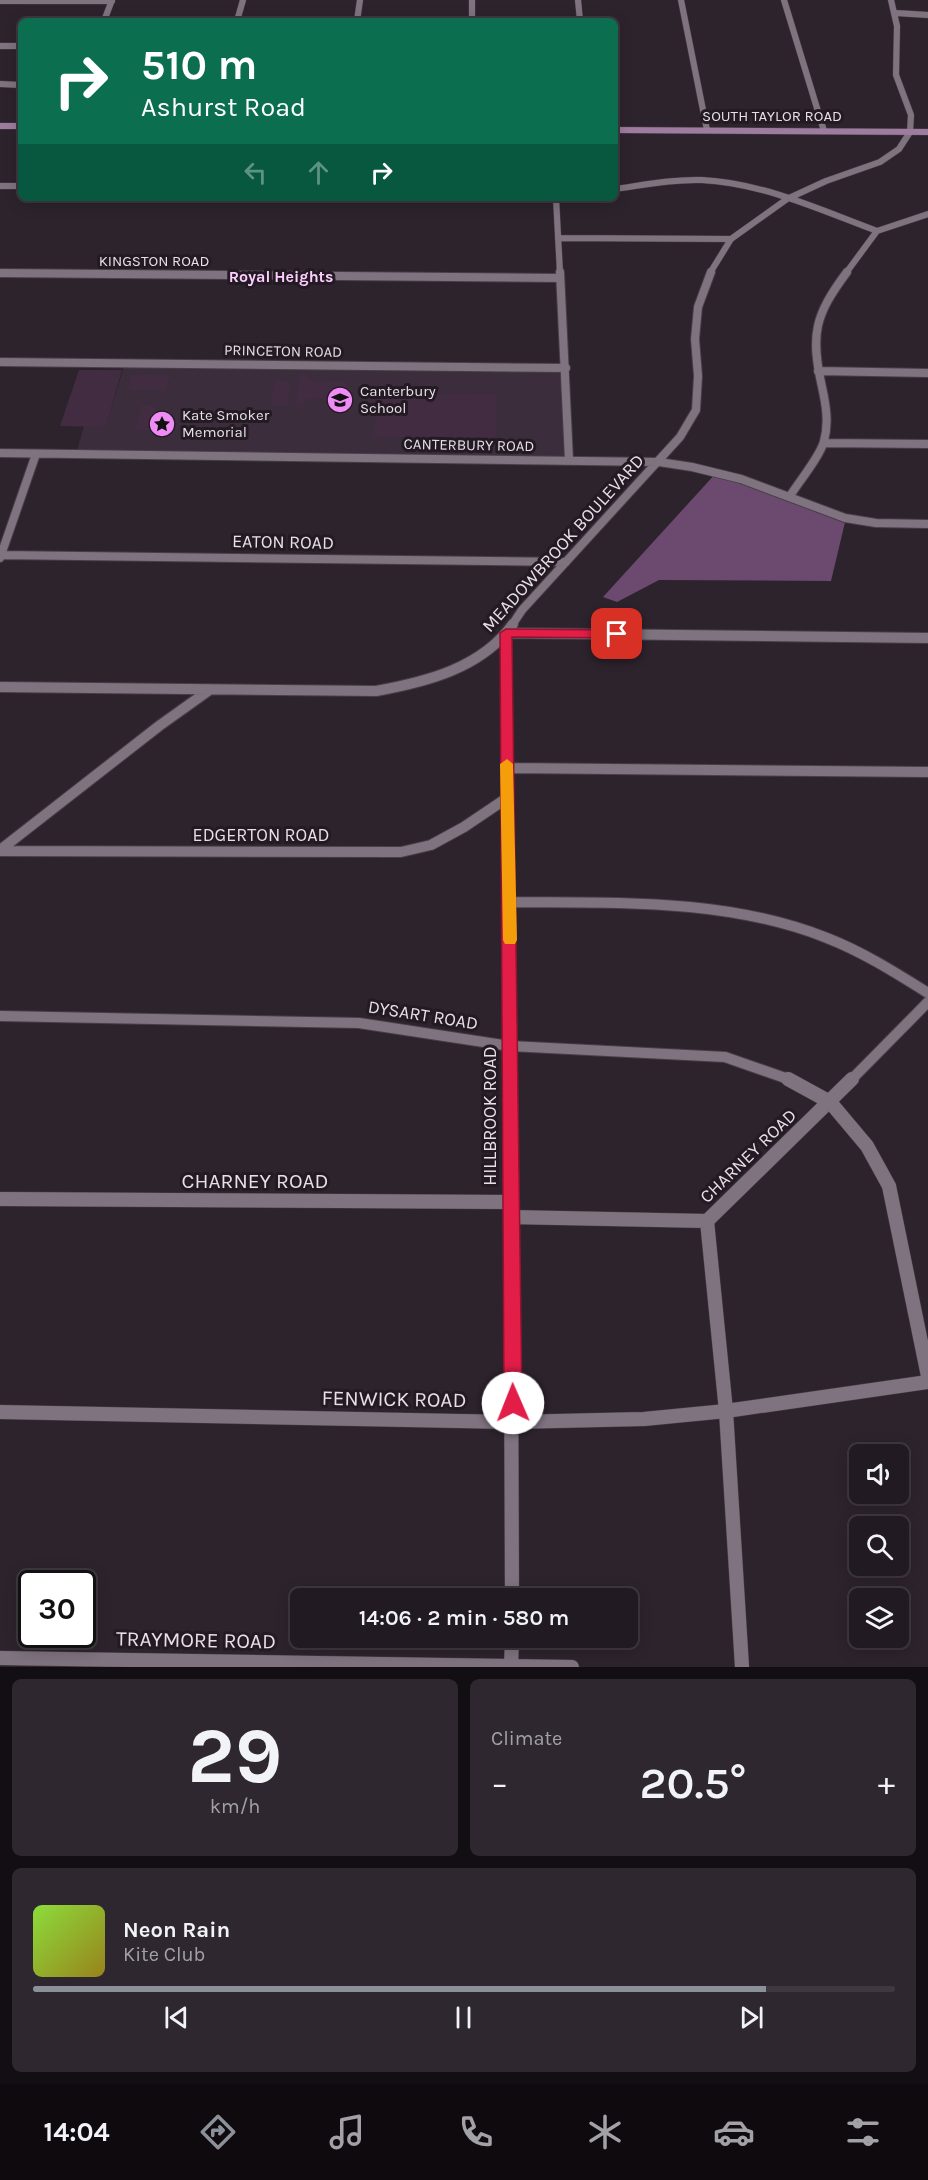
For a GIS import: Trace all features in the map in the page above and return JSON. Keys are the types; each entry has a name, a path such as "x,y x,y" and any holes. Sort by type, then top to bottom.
{"main road":[{"path":"0,126 18,126"},
{"name":"SOUTH TAYLOR ROAD","path":"618,130 928,132"}],"street":[{"path":"238,18 243,0"},
{"path":"357,18 360,0"},
{"path":"472,0 472,18"},
{"path":"578,0 580,18"},
{"path":"681,0 707,130"},
{"path":"784,0 824,131"},
{"path":"891,0 896,14 896,69 910,115 910,132"},
{"path":"0,1 112,1 105,18"},
{"path":"896,14 928,15"},
{"path":"0,46 18,46"},
{"path":"0,84 18,84"},
{"name":"MEADOWBROOK BOULEVARD","path":"0,687 348,692 390,689 451,671 478,657 506,633 522,609 659,462 680,436 696,410 698,376 695,339 698,307 707,279 731,239 787,199 880,162 898,149 910,132"},
{"path":"618,189 678,180 703,180 754,188 877,231"},
{"path":"0,186 18,186"},
{"path":"556,201 569,460"},
{"path":"790,496 824,443 827,411 814,339 820,315 832,292 877,231 928,214"},
{"path":"558,238 731,239"},
{"name":"KINGSTON ROAD","path":"0,273 560,278"},
{"name":"PRINCETON ROAD","path":"0,362 566,368"},
{"path":"818,371 928,373"},
{"path":"824,443 928,444"},
{"name":"CANTERBURY ROAD","path":"0,453 659,462 696,466 790,496 817,509 846,518 884,524 928,524"},
{"path":"0,556 36,454"},
{"name":"EATON ROAD","path":"0,556 566,562"},
{"path":"506,633 928,638"},
{"name":"HILLBROOK ROAD","path":"506,633 510,902 512,1588"},
{"path":"0,851 159,726 208,691"},
{"path":"507,768 928,772"},
{"name":"EDGERTON ROAD","path":"0,851 401,852 431,845 464,827 507,798"},
{"path":"510,902 681,905 745,915 827,938 861,954 928,993"},
{"name":"CHARNEY ROAD","path":"510,1217 707,1221 830,1102 928,1002"},
{"name":"DYSART ROAD","path":"0,1016 359,1023 510,1046 725,1057 785,1077 830,1102 862,1138 890,1186 928,1376"},
{"name":"CHARNEY ROAD","path":"0,1199 510,1202"},
{"path":"707,1221 726,1411 742,1667"},
{"name":"FENWICK ROAD","path":"0,1412 513,1422 644,1419 726,1411 928,1382"},
{"path":"512,1648 512,1666"},
{"name":"TRAYMORE ROAD","path":"0,1658 572,1667"}],"shaded area":[{"name":"Canterbury School","path":"125,363 566,368 569,460 76,454 84,426 106,426"},
{"path":"79,370 122,370 106,427 60,426"},
{"path":"132,374 171,375 166,389 128,389"},
{"path":"300,374 308,374 309,381 314,382 345,381 348,391 344,401 330,402 319,398 304,400 303,405 295,405"},
{"path":"275,381 290,381 288,405 270,405"},
{"path":"378,393 497,394 496,438 374,437"},
{"path":"142,405 151,405 156,408 154,418 163,421 160,430 135,430"},
{"path":"717,472 846,518 831,581 659,580 617,602 603,597"}],"slow traffic":[{"path":"507,764 510,940"}],"place":[{"name":"Canterbury School","path":"340,400"},
{"name":"Kate Smoker Memorial","path":"162,424"}],"district":[{"name":"Royal Heights","path":"281,276"}],"route":[{"path":"513,1403 506,633 617,634"}]}
